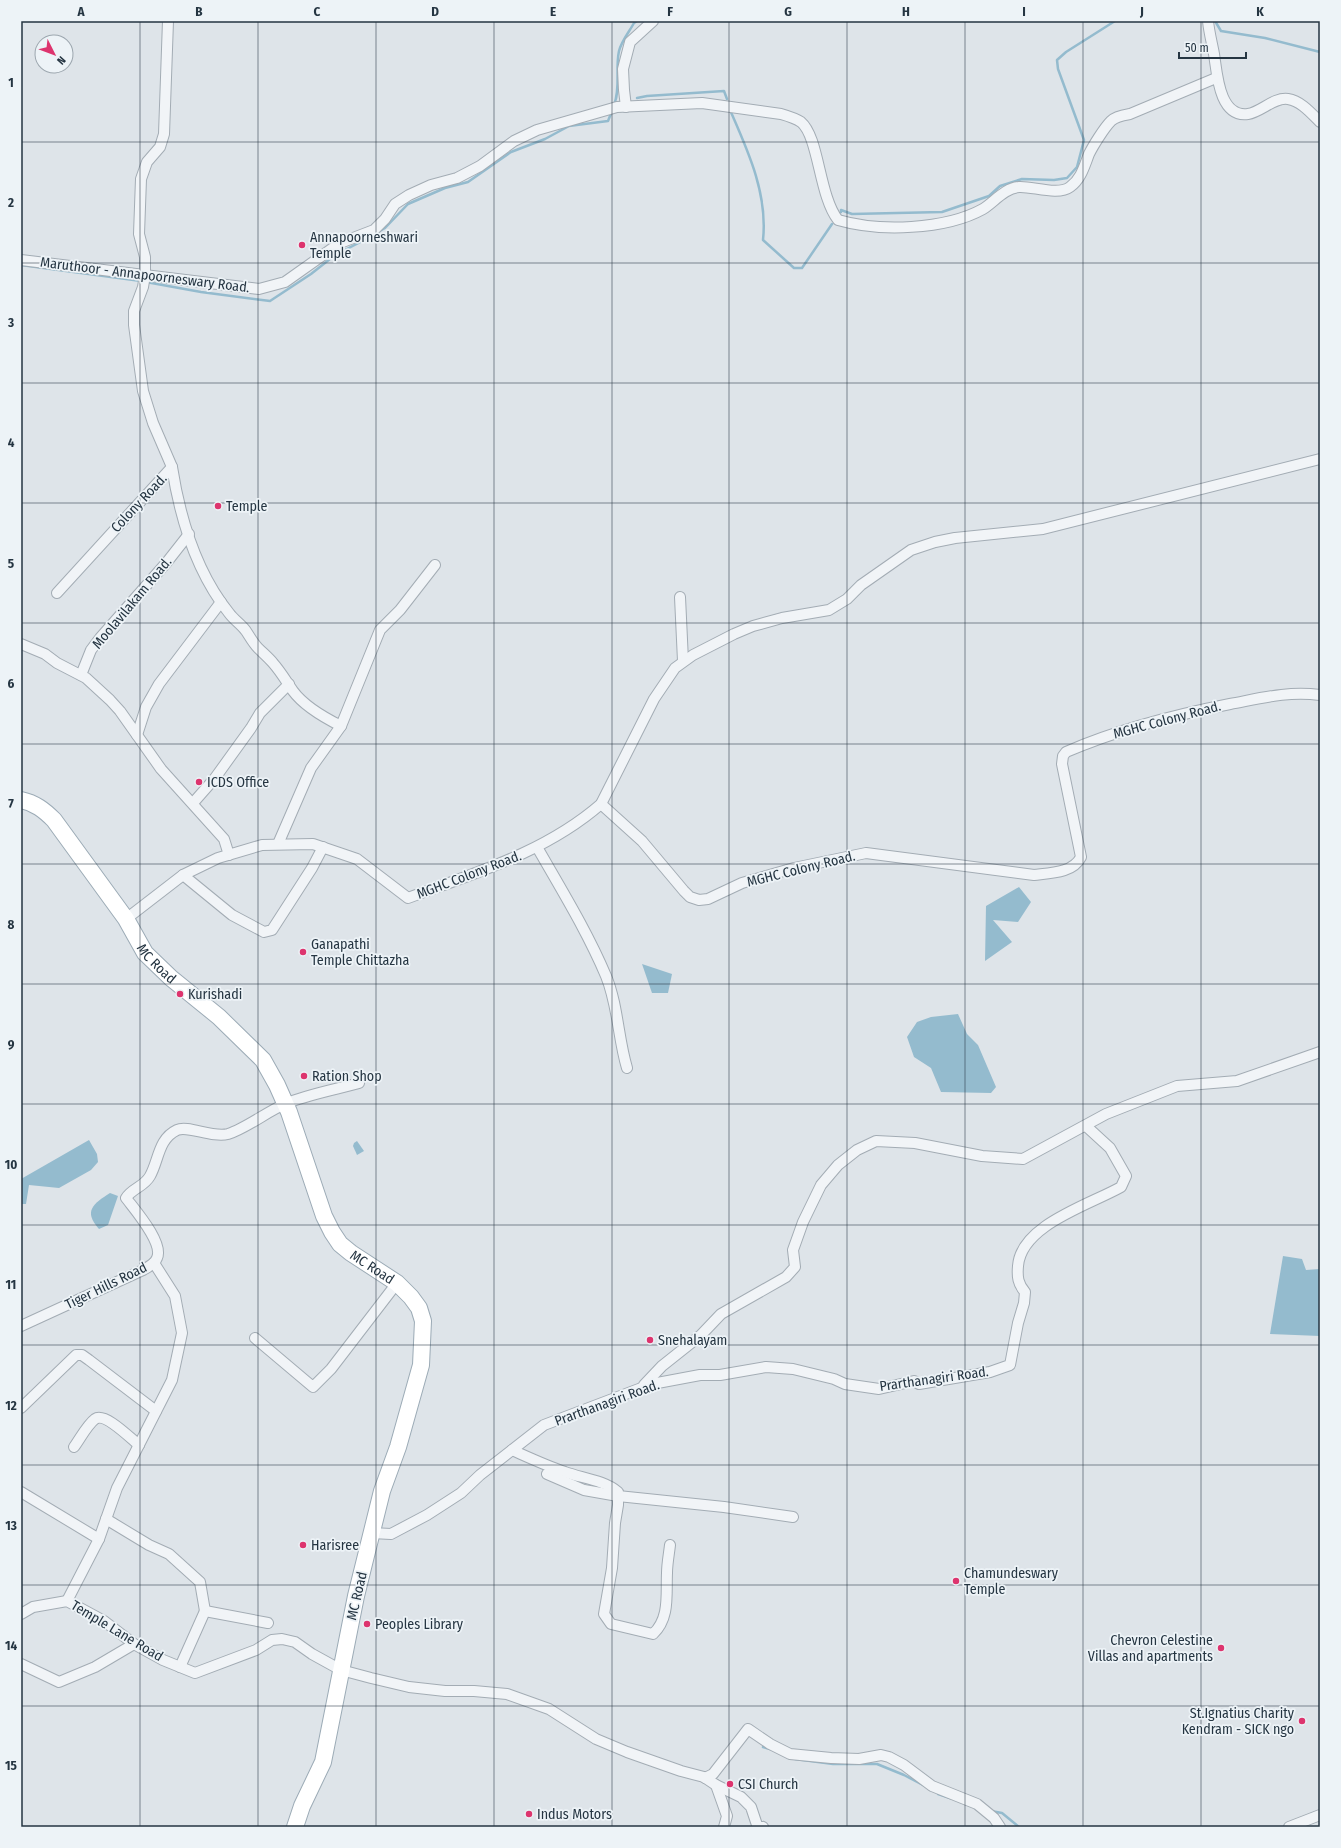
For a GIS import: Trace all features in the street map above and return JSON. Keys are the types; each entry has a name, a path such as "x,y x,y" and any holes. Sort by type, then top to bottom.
{"main road":[{"name":"MC Road","path":"21,800 43,809 54,820 126,919 145,953 171,978 219,1017 263,1060 278,1085 286,1103 324,1216 332,1232 340,1244 351,1253 397,1282 419,1308 423,1321 421,1365 398,1447 382,1492 356,1596 323,1762 302,1806 295,1827"}],"street":[{"path":"168,21 164,134 160,147 147,162 141,179 139,234 144,257 145,280 134,311 134,325 143,391 153,423 172,467"},
{"path":"622,107 624,90 623,69 630,42 653,21"},
{"path":"1208,21 1216,78 1223,97 1233,111 1240,114 1249,114 1286,99 1300,104 1320,122"},
{"name":"Maruthoor - Annapoorneswary Road.","path":"21,260 145,280 259,289 285,282 340,243 374,230 385,219 394,204 431,185 458,178 480,166 514,141 536,130 602,111 622,107 702,103 781,114 792,117 802,123 809,133 821,179 833,213 838,220 880,227 900,228 950,221 982,209 1006,191 1018,187 1054,190 1068,188 1079,179 1090,152 1111,121 1119,116 1130,114 1216,78"},
{"path":"601,804 654,699 675,668 684,661 734,634 754,626 782,618 829,610 847,599 861,585 904,554 911,550 935,542 990,534 1043,530 1320,459"},
{"name":"Colony Road.","path":"172,467 180,510 188,534 202,571 221,602 230,615 245,630 257,647 272,661 302,701 327,719 341,726"},
{"name":"Colony Road.","path":"57,593 172,467"},
{"name":"Moolavilakam Road.","path":"81,675 91,650 100,638 167,562 188,534"},
{"path":"278,844 311,768 341,726 380,630 400,610 435,564"},
{"path":"680,597 684,661"},
{"path":"137,735 146,707 158,684 221,602"},
{"path":"21,644 45,654 57,663 81,675 120,711 162,768 224,839 229,855"},
{"path":"193,803 215,778 252,728 260,713 282,696 288,684"},
{"name":"MGHC Colony Road.","path":"126,919 183,875 218,858 262,845 313,844 323,847 358,860 408,898 531,851 587,817 601,804 642,841 690,897 699,900 708,899 742,883 794,868 866,853 1034,875 1057,872 1074,866 1081,856 1062,764 1063,756 1066,752 1124,729 1206,709 1285,693 1320,695"},
{"path":"183,875 232,915 264,932 272,930 312,868 323,847"},
{"path":"537,847 578,920 606,977 618,1019 628,1068"},
{"path":"642,1388 662,1366 701,1335 721,1314 786,1277 794,1267 793,1250 802,1222 822,1185 838,1165 857,1150 876,1141 893,1141 915,1143 982,1156 1022,1159 1106,1114 1177,1086 1237,1080 1320,1052"},
{"path":"286,1103 359,1083"},
{"name":"Tiger Hills Road","path":"21,1326 143,1270 154,1263 158,1253 155,1240 126,1198 130,1192 145,1183 150,1176 159,1148 168,1136 178,1130 196,1131 216,1136 229,1134 286,1103"},
{"name":"Prarthanagiri Road.","path":"372,1533 391,1534 411,1525 460,1493 480,1475 544,1425 652,1384 693,1377 720,1375 766,1366 793,1369 834,1379 845,1384 879,1389 914,1381 919,1384 990,1372 1010,1365 1018,1323 1024,1303 1025,1292 1020,1286 1017,1275 1019,1255 1023,1248 1035,1233 1058,1218 1121,1187 1126,1176 1110,1148 1086,1126"},
{"path":"67,1601 99,1539 117,1488 172,1380 182,1333 175,1296 154,1263"},
{"path":"255,1338 313,1387 330,1369 397,1282"},
{"path":"21,1408 76,1355 85,1358 156,1411"},
{"path":"74,1447 94,1419 100,1417 107,1419 139,1445"},
{"path":"512,1450 565,1472 614,1488 618,1492 612,1568 604,1614 611,1624 653,1634 658,1629 664,1618 667,1597 667,1572 670,1545"},
{"path":"547,1474 584,1490 618,1496 724,1507 793,1517"},
{"path":"21,1492 99,1539"},
{"path":"106,1519 149,1545 169,1554 200,1582 205,1611 180,1667"},
{"name":"Temple Lane Road","path":"21,1614 33,1607 67,1601 104,1621 134,1644 163,1660 195,1673 256,1650 272,1640 282,1639 295,1642 312,1654 341,1670 409,1687 445,1691 474,1691 507,1694 549,1709 596,1738 621,1749 680,1771 705,1778 741,1797 751,1807 757,1825 763,1827"},
{"path":"205,1611 268,1623"},
{"path":"21,1664 59,1682 95,1667 134,1644"},
{"path":"705,1778 713,1774 748,1729 770,1744 790,1754 858,1759 882,1755 889,1757 904,1765 932,1786 977,1804 994,1818 1000,1827"},
{"path":"716,1785 727,1816 724,1827"},
{"path":"1289,1827 1320,1814"}],"water":[{"path":"1019,887 1031,902 1018,922 993,920 1012,942 985,961 986,906"},
{"path":"642,964 672,974 668,993 652,993"},
{"path":"958,1014 967,1034 978,1045 996,1087 991,1093 941,1092 931,1068 914,1057 907,1037 917,1022 931,1017"},
{"path":"89,1140 97,1154 98,1162 91,1170 59,1188 29,1185 26,1204 21,1204 21,1179"},
{"path":"357,1141 364,1151 357,1155 353,1146"},
{"path":"110,1193 118,1196 108,1225 99,1229 94,1223 92,1217 92,1208"},
{"path":"1283,1256 1302,1259 1306,1270 1320,1269 1320,1336 1270,1334"}],"waterway":[{"path":"614,105 618,85 619,51 625,37 637,21"},
{"path":"841,212 841,210 852,214 942,212 989,196 1000,186 1022,179 1054,180 1067,178 1077,167 1084,140 1058,69 1057,60 1066,52 1115,21"},
{"path":"1215,21 1221,31 1265,38 1320,52"},
{"path":"637,98 724,91 727,99"},
{"path":"730,110 750,157 760,189 764,223 763,240 794,268 802,268 832,224"},
{"path":"378,232 385,228 408,204 445,188 468,182 511,152 545,139 569,126 608,121 612,111"},
{"path":"146,282 201,292 270,301 311,274 335,255 374,235"},
{"path":"21,265 141,281"},
{"path":"763,1747 770,1749"},
{"path":"795,1759 833,1764 877,1764 904,1775 923,1785"},
{"path":"938,1794 950,1798"},
{"path":"991,1811 1002,1813 1019,1827"}],"place":[{"name":"Annapoorneshwari Temple","path":"302,245"},
{"name":"Temple","path":"218,506"},
{"name":"ICDS Office","path":"199,782"},
{"name":"Ganapathi Temple Chittazha","path":"303,952"},
{"name":"Kurishadi","path":"180,994"},
{"name":"Ration Shop","path":"304,1076"},
{"name":"Snehalayam","path":"650,1340"},
{"name":"Harisree","path":"303,1545"},
{"name":"Chamundeswary Temple","path":"956,1581"},
{"name":"Peoples Library","path":"367,1624"},
{"name":"Chevron Celestine Villas and apartments","path":"1221,1648"},
{"name":"St.Ignatius Charity Kendram - SICK ngo","path":"1302,1721"},
{"name":"CSI Church","path":"730,1784"},
{"name":"Indus Motors","path":"529,1814"}]}
